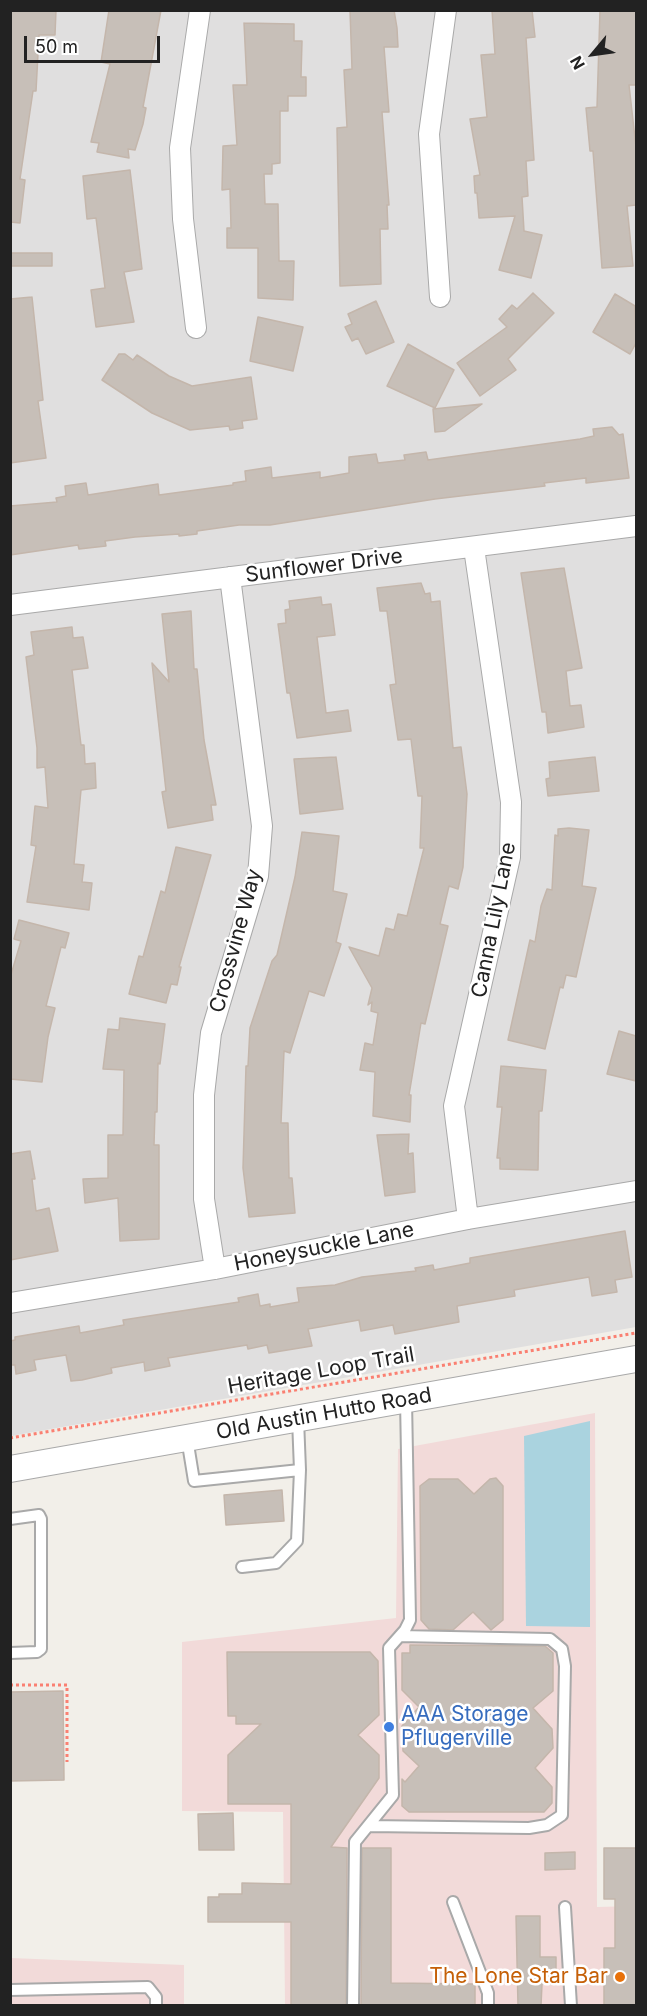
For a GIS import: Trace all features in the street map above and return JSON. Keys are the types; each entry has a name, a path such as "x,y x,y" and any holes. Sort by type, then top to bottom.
{"street":[{"path":"196,328 183,219 180,148 200,10"},
{"path":"440,297 429,134 446,10"},
{"name":"Sunflower Drive","path":"10,605 636,526"},
{"name":"Canna Lily Lane","path":"468,1219 454,1106 510,857 511,802 474,548"},
{"name":"Crossvine Way","path":"215,1269 204,1199 204,1095 211,1033 258,876 262,826 230,578"},
{"name":"Honeysuckle Lane","path":"10,1303 215,1269 468,1219 636,1191"},
{"name":"Old Austin Hutto Road","path":"10,1469 636,1359"}],"lane":[{"path":"353,2006 355,1842 393,1795 389,1648 410,1620 406,1400"},
{"path":"242,1567 276,1563 297,1541 300,1470 298,1419"},
{"path":"187,1438 194,1481 300,1470"},
{"path":"10,1518 39,1515 42,1519 42,1648 37,1652 10,1653"},
{"path":"368,1826 530,1828 547,1825 562,1815 565,1677 562,1649 550,1639 400,1636"},
{"path":"453,1902 488,1993 488,2006"},
{"path":"565,1906 571,2006"},
{"path":"10,1990 148,1987 156,1997 156,2006"}],"path":[{"name":"Heritage Loop Trail","path":"10,1438 636,1333"},
{"path":"10,1685 67,1685 67,1762"}],"shaded area":[{"path":"11,11 636,11 636,1327 11,1436"},
{"name":"AAA Storage Pflugerville","path":"595,1413 597,1907 636,1906 636,2005 285,2005 283,1812 182,1811 182,1642 396,1618 398,1449"},
{"path":"11,1958 184,1965 184,2005 11,2006"}],"water":[{"path":"590,1421 590,1627 526,1626 524,1436"}],"building":[{"path":"10,10 56,10 55,35 39,35 36,91 33,91 20,179 25,180 20,223 10,222"},
{"path":"109,10 161,10 143,107 146,108 143,124 135,150 128,149 129,158 97,152 99,143 91,142 110,64 101,62"},
{"path":"350,10 394,10 398,47 384,47 389,112 382,112 389,205 387,205 388,229 380,229 381,284 340,286 337,128 347,127 344,70 352,69"},
{"path":"492,10 532,10 535,37 526,38 534,160 526,161 528,196 522,197 524,231 542,235 531,278 499,270 515,216 479,218 477,193 475,193 474,176 480,175 470,119 487,117 481,55 495,54"},
{"path":"600,10 636,10 636,85 629,85 636,147 636,205 627,206 633,266 602,268 593,151 590,151 586,108 597,107"},
{"path":"244,23 294,24 294,41 302,41 301,77 306,77 306,96 288,96 288,111 280,111 280,163 272,164 272,174 264,174 265,204 278,204 279,261 294,261 293,300 258,298 258,248 227,248 227,228 231,228 230,189 222,190 223,146 237,145 233,85 247,85"},
{"path":"130,170 142,269 124,272 134,322 96,327 91,290 105,288 96,218 87,219 83,176"},
{"path":"10,253 52,253 52,266 10,266"},
{"path":"533,293 554,313 508,359 516,370 480,396 457,363 507,327 499,319 512,305 517,309"},
{"path":"615,294 635,306 636,343 630,354 593,332"},
{"path":"32,297 43,400 38,401 46,458 10,463 10,299"},
{"path":"376,301 394,342 366,354 358,338 352,341 345,327 352,324 348,314"},
{"path":"258,317 303,327 293,371 250,361"},
{"path":"408,344 454,370 435,408 387,386"},
{"path":"119,354 125,354 133,360 137,355 169,376 192,386 251,377 257,419 242,421 243,428 230,430 229,426 190,430 152,413 102,380"},
{"path":"482,404 445,431 435,432 433,409"},
{"path":"612,427 619,435 623,434 629,478 586,483 586,478 544,483 545,486 435,499 270,525 239,525 179,536 179,534 135,537 105,541 106,546 79,549 78,545 10,555 10,506 57,502 56,498 66,496 65,486 86,483 88,495 158,484 159,495 233,485 233,483 246,481 245,471 271,467 272,478 320,472 320,478 349,473 349,457 376,454 378,463 405,460 404,455 426,452 428,460 580,439 594,436 593,429"},
{"path":"564,568 582,668 566,671 570,706 581,705 584,727 548,733 546,712 542,712 521,573"},
{"path":"421,583 425,594 430,593 431,602 440,601 453,748 461,747 467,794 463,867 458,889 449,886 440,924 448,926 425,1024 421,1023 409,1095 411,1095 410,1122 373,1116 375,1072 360,1070 365,1043 373,1045 378,1013 371,1011 372,1002 368,1005 372,988 349,947 379,956 386,928 394,930 398,914 407,916 424,848 420,848 422,796 418,796 411,739 398,740 390,685 396,684 387,611 380,611 377,588"},
{"path":"321,597 322,605 331,604 335,635 317,637 326,713 348,710 351,731 297,738 290,693 287,693 278,624 286,623 285,610 290,609 289,601"},
{"path":"191,611 194,669 197,669 204,740 216,805 211,805 213,820 168,828 162,792 166,791 152,663 169,682 162,614"},
{"path":"72,627 73,638 83,637 88,668 72,670 81,745 84,745 85,764 95,763 96,788 81,790 74,864 84,865 82,882 92,883 89,910 27,902 36,846 31,845 35,806 48,808 45,767 37,768 37,748 26,657 34,655 31,632"},
{"path":"336,757 343,809 300,814 294,759"},
{"path":"595,757 599,791 548,796 546,779 550,778 549,762"},
{"path":"558,829 589,830 582,886 596,888 576,977 566,975 563,988 560,987 545,1049 508,1040 530,940 535,942 541,906 547,889 552,890 555,835 558,836"},
{"path":"302,832 339,836 333,891 347,894 336,942 341,944 324,996 309,991 290,1053 284,1051 281,1123 288,1123 289,1178 292,1178 295,1213 249,1217 243,1168 246,1066 248,1066 250,1028 272,961 277,955 295,877"},
{"path":"176,847 211,855 179,967 181,967 177,985 171,984 166,1003 129,994 139,956 143,957 161,891 165,893"},
{"path":"19,920 69,933 65,948 61,947 46,1006 55,1008 48,1037 42,1082 10,1079 10,978 21,941 14,939"},
{"path":"120,1018 165,1024 160,1064 158,1063 154,1145 159,1145 159,1239 120,1241 118,1198 85,1203 83,1179 108,1178 108,1135 123,1135 124,1070 103,1069 108,1029 119,1030"},
{"path":"619,1031 636,1036 636,1081 607,1074"},
{"path":"501,1066 546,1070 542,1111 539,1111 538,1170 500,1169 500,1158 497,1158 502,1107 497,1107"},
{"path":"409,1134 408,1154 413,1153 415,1192 385,1196 377,1135"},
{"path":"30,1151 35,1179 32,1179 36,1211 49,1208 58,1251 10,1260 10,1154"},
{"path":"625,1231 632,1277 615,1280 617,1292 592,1296 589,1277 514,1290 515,1296 457,1306 459,1322 395,1334 393,1325 361,1331 359,1320 308,1329 312,1346 269,1353 267,1345 248,1349 247,1345 168,1358 170,1366 145,1371 144,1362 111,1368 112,1373 82,1380 71,1381 66,1355 34,1360 36,1370 16,1374 15,1365 10,1365 10,1341 15,1340 15,1337 79,1326 80,1333 124,1325 123,1320 239,1302 238,1298 258,1294 260,1306 270,1304 270,1307 299,1302 297,1288 335,1285 362,1277 416,1271 415,1268 433,1265 434,1270 470,1263 470,1258"},
{"path":"496,1478 503,1486 503,1620 491,1630 473,1612 453,1630 429,1629 421,1620 420,1486 429,1479 458,1479 474,1494 490,1479"},
{"path":"282,1490 284,1521 226,1525 224,1495"},
{"path":"410,1645 545,1646 553,1653 553,1691 533,1708 552,1729 553,1748 535,1768 552,1787 552,1803 544,1812 409,1812 402,1806 402,1779 405,1782 419,1766 403,1751 402,1726 419,1707 402,1690 402,1653 410,1653"},
{"path":"227,1652 370,1652 378,1661 379,1715 358,1735 379,1755 379,1778 331,1847 347,1848 346,2006 291,2006 291,1922 208,1922 208,1897 219,1897 219,1894 242,1894 242,1883 291,1884 291,1804 228,1804 228,1755 261,1724 236,1724 236,1716 228,1716"},
{"path":"63,1691 64,1780 10,1781 10,1692"},
{"path":"233,1813 234,1850 199,1850 198,1814"},
{"path":"362,1848 391,1848 391,1983 475,1984 475,2006 361,2006"},
{"name":"The Lone Star Bar","path":"604,1848 636,1848 636,2006 604,2006 604,1948 615,1948 615,1899 604,1899"},
{"path":"575,1852 575,1869 545,1870 545,1853"},
{"path":"516,1916 540,1916 540,1957 556,1957 556,1984 542,1984 541,2006 518,2006"}],"place":[{"name":"AAA Storage Pflugerville","path":"389,1727"},
{"name":"The Lone Star Bar","path":"620,1977"}]}
